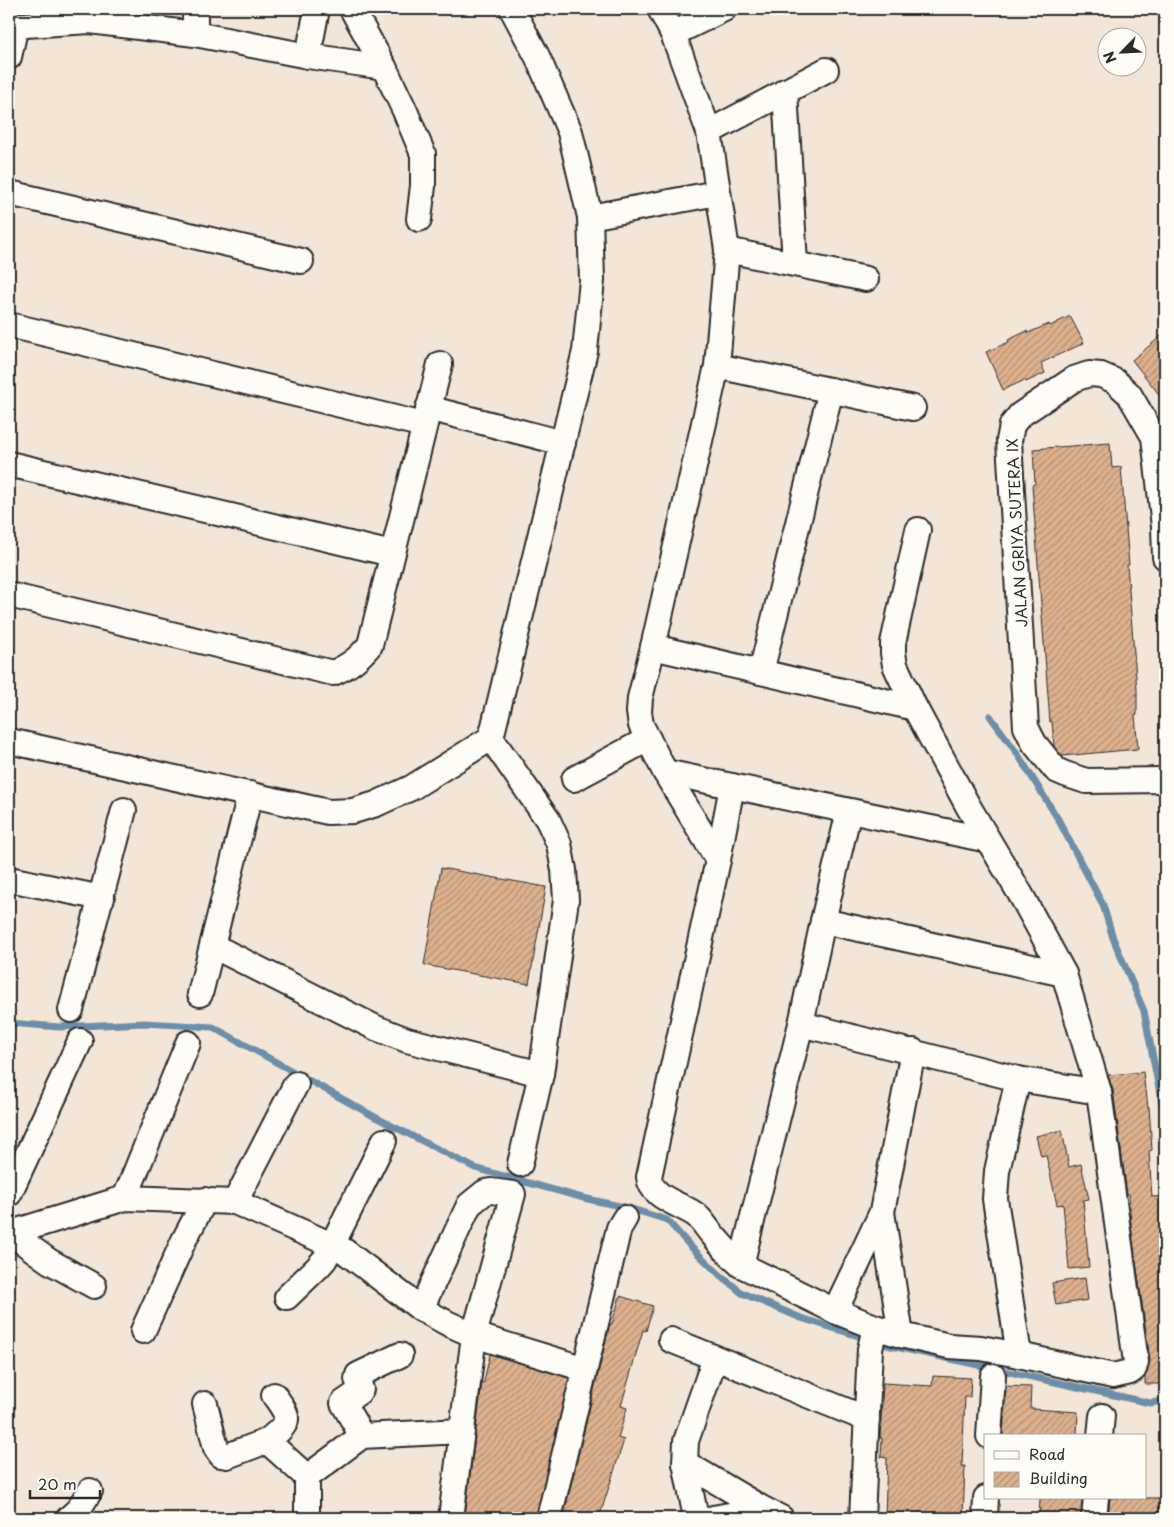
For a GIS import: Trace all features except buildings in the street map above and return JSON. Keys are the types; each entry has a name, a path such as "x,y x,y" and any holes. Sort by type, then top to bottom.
{"street":[{"path":"195,9 195,34"},
{"path":"308,56 317,9"},
{"path":"352,9 384,67 405,110 423,154 423,186 419,219"},
{"path":"9,741 328,812 353,811 376,804 412,788 491,738 585,351 592,280 590,217 570,132 537,56 512,9"},
{"path":"660,9 673,34 708,132 727,250 717,366 640,698 639,712 642,725 665,772 718,860"},
{"path":"673,34 724,9"},
{"path":"9,57 12,25 88,15 308,56 384,67"},
{"path":"708,132 826,70"},
{"path":"786,91 795,264"},
{"path":"9,193 301,261"},
{"path":"590,217 717,193"},
{"path":"727,250 866,279"},
{"path":"9,325 426,417 563,443"},
{"path":"9,595 333,673 348,666 370,646 440,364"},
{"path":"717,366 913,408"},
{"name":"JALAN GRIYA SUTERA IX","path":"1164,527 1154,437 1129,394 1115,381 1101,375 1089,374 1074,379 1020,415 1012,425 1009,441 1026,727 1034,743 1046,758 1056,770 1065,774 1086,781 1165,780"},
{"path":"761,672 831,390"},
{"path":"9,464 392,554"},
{"path":"1164,527 1165,557"},
{"path":"732,786 718,860 649,1177 650,1182 657,1192 696,1216 729,1255 741,1265 835,1311 872,1336 902,1334 949,1346 981,1348 1113,1376 1130,1372 1134,1369 1136,1362 1099,1092 1064,974 1021,895 968,806 915,708 895,665 893,643 918,530"},
{"path":"653,647 915,708"},
{"path":"491,738 548,820 559,844 564,870 566,900 541,1074 520,1164"},
{"path":"574,779 648,738"},
{"path":"665,772 988,840"},
{"path":"200,994 250,794"},
{"path":"71,1010 124,810"},
{"path":"741,1265 801,1024 849,811"},
{"path":"9,879 102,898"},
{"path":"823,921 1064,974"},
{"path":"213,946 376,1028 407,1040 541,1074"},
{"path":"801,1024 1018,1079 1099,1092"},
{"path":"9,1194 80,1041"},
{"path":"125,1198 188,1043"},
{"path":"835,1311 882,1212 913,1051"},
{"path":"1018,1079 997,1171 995,1199 1019,1355"},
{"path":"235,1202 296,1084"},
{"path":"286,1297 325,1259 384,1141"},
{"path":"422,1309 469,1205 485,1192 513,1194 474,1335 451,1518"},
{"path":"10,1233 125,1198 235,1202 343,1250 422,1309 450,1324 474,1335 585,1369"},
{"path":"143,1330 184,1240 205,1200"},
{"path":"882,1212 902,1334"},
{"path":"548,1518 619,1228 625,1218"},
{"path":"10,1233 49,1261 94,1286"},
{"path":"862,1518 872,1336"},
{"path":"671,1340 868,1419"},
{"path":"362,1436 343,1403 360,1392 358,1375 400,1355"},
{"path":"696,1518 685,1463 686,1441 716,1358"},
{"path":"990,1434 993,1376"},
{"path":"205,1404 216,1448 221,1455 227,1456 267,1441 285,1427 286,1419 283,1408 274,1394"},
{"path":"307,1477 362,1436 462,1431"},
{"path":"267,1441 307,1477 307,1518"},
{"path":"685,1463 772,1514"},
{"path":"69,1518 78,1510 90,1491"},
{"path":"985,1518 986,1500"},
{"path":"1094,1518 1096,1500"},
{"path":"714,1518 772,1514"}],"waterway":[{"path":"990,716 1017,753 1058,819 1103,905 1113,938 1144,1011 1165,1120"},
{"path":"9,1023 59,1027 145,1023 213,1027 375,1117 475,1168 583,1198 629,1208 667,1220 691,1247 742,1293 801,1318 887,1345 1150,1403 1165,1401"}]}
